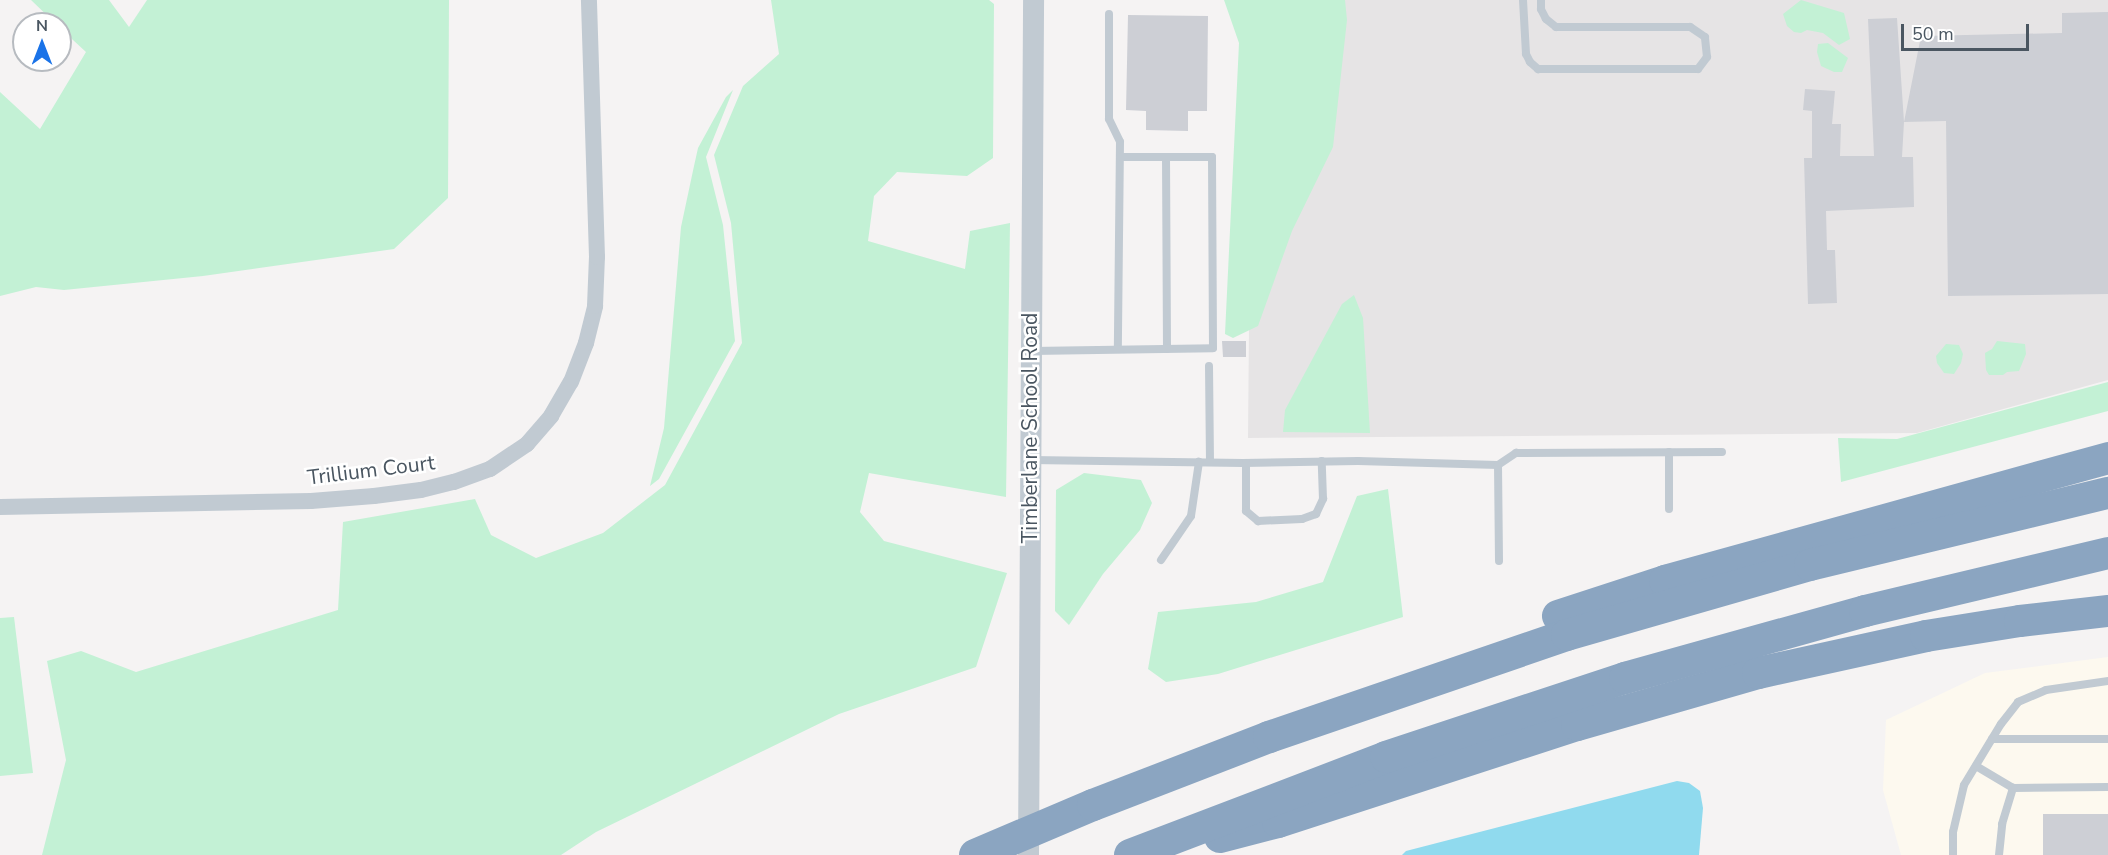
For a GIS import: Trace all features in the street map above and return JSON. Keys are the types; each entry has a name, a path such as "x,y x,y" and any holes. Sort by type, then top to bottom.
{"highway":[{"path":"1210,759 1423,667 1605,600 1725,564 2108,458"},
{"path":"975,855 1210,759 1448,674 1658,607 1871,549 2108,493"},
{"path":"1130,855 1386,757 1625,678 1876,609 2108,553"},
{"path":"1152,855 1278,822 1578,725 1758,673 1926,636 2020,621 2108,611"}],"street":[{"name":"Trillium Court","path":"0,507 311,501 374,496 421,490 454,482 490,469 527,444 551,416 571,382 586,343 595,306 597,257 589,0"},
{"name":"Timberlane School Road","path":"1028,855 1033,0"}],"lane":[{"path":"1523,0 1526,54 1530,62 1538,69 1698,69 1707,57 1705,37 1690,27 1556,27 1546,19 1541,9 1541,0"},
{"path":"1109,14 1109,118 1120,142 1118,349"},
{"path":"1031,351 1214,348 1212,157 1120,157"},
{"path":"1166,157 1167,349"},
{"path":"1209,366 1210,462"},
{"path":"1669,452 1669,508"},
{"path":"1030,460 1246,463 1322,461 1498,465 1516,453 1722,452"},
{"path":"1246,463 1246,511 1258,521 1302,519 1316,514 1323,499 1322,461"},
{"path":"1161,560 1191,516 1199,462"},
{"path":"1498,465 1499,561"},
{"path":"1953,855 1953,832 1964,785 2018,702 2046,690 2108,681"},
{"path":"1992,740 2108,739"},
{"path":"1976,766 2013,788 2108,788"},
{"path":"1999,855 2002,824 2013,788"}],"shaded area":[{"path":"1252,0 2108,0 2108,380 1917,433 1248,438"},
{"path":"2108,657 2108,855 1901,855 1883,790 1886,720 1985,673"}],"green space":[{"path":"31,0 109,0 129,27 147,0 449,0 448,198 394,249 203,276 64,290 36,287 0,296 0,92 40,129 86,52 72,39 72,12 44,12"},
{"path":"771,0 989,0 994,4 993,158 967,176 897,172 874,196 868,241 965,269 970,231 1010,223 1006,497 869,473 860,512 884,541 1007,573 976,667 839,714 596,832 561,855 42,855 66,760 47,661 81,651 136,672 338,610 343,522 475,499 491,535 536,558 603,533 665,485 742,343 731,223 714,155 743,86 779,54"},
{"path":"1224,0 1345,0 1347,20 1333,147 1292,231 1258,326 1233,338 1225,334 1239,43"},
{"path":"1801,0 1844,13 1850,39 1839,45 1823,33 1807,30 1801,33 1794,32 1787,26 1783,14"},
{"path":"1828,43 1848,58 1842,72 1834,72 1821,66 1817,52 1818,44"},
{"path":"733,90 706,157 723,225 735,341 659,479 650,486 664,428 681,227 698,148 726,97"},
{"path":"1354,295 1363,318 1370,433 1283,432 1285,410 1342,304"},
{"path":"1997,341 2025,344 2026,354 2019,371 2007,372 2003,375 1989,375 1986,370 1985,353 1992,349"},
{"path":"1946,344 1959,345 1963,354 1961,363 1954,374 1944,373 1937,363 1936,356"},
{"path":"2108,382 2108,411 1841,482 1838,438 1897,439"},
{"path":"1084,473 1141,480 1152,503 1140,530 1103,574 1069,625 1055,611 1056,490"},
{"path":"1388,489 1403,617 1218,674 1166,682 1148,669 1158,612 1256,602 1323,582 1357,496"},
{"path":"14,617 33,773 0,776 0,618"}],"water":[{"path":"1677,781 1689,783 1700,791 1703,808 1699,855 1402,855 1406,851"}],"building":[{"path":"2108,12 2108,294 1948,296 1946,121 1904,122 1921,36 2062,33 2062,13"},
{"path":"1128,15 1208,16 1207,111 1188,111 1188,131 1146,130 1146,111 1126,110"},
{"path":"1897,18 1904,122 1902,157 1913,157 1914,207 1826,211 1827,250 1835,250 1837,303 1808,304 1804,158 1812,158 1812,111 1803,110 1805,89 1835,91 1832,124 1841,124 1840,156 1874,156 1868,19"},
{"path":"1222,341 1246,341 1246,357 1223,357"},
{"path":"2043,814 2108,814 2108,855 2043,855"}]}
